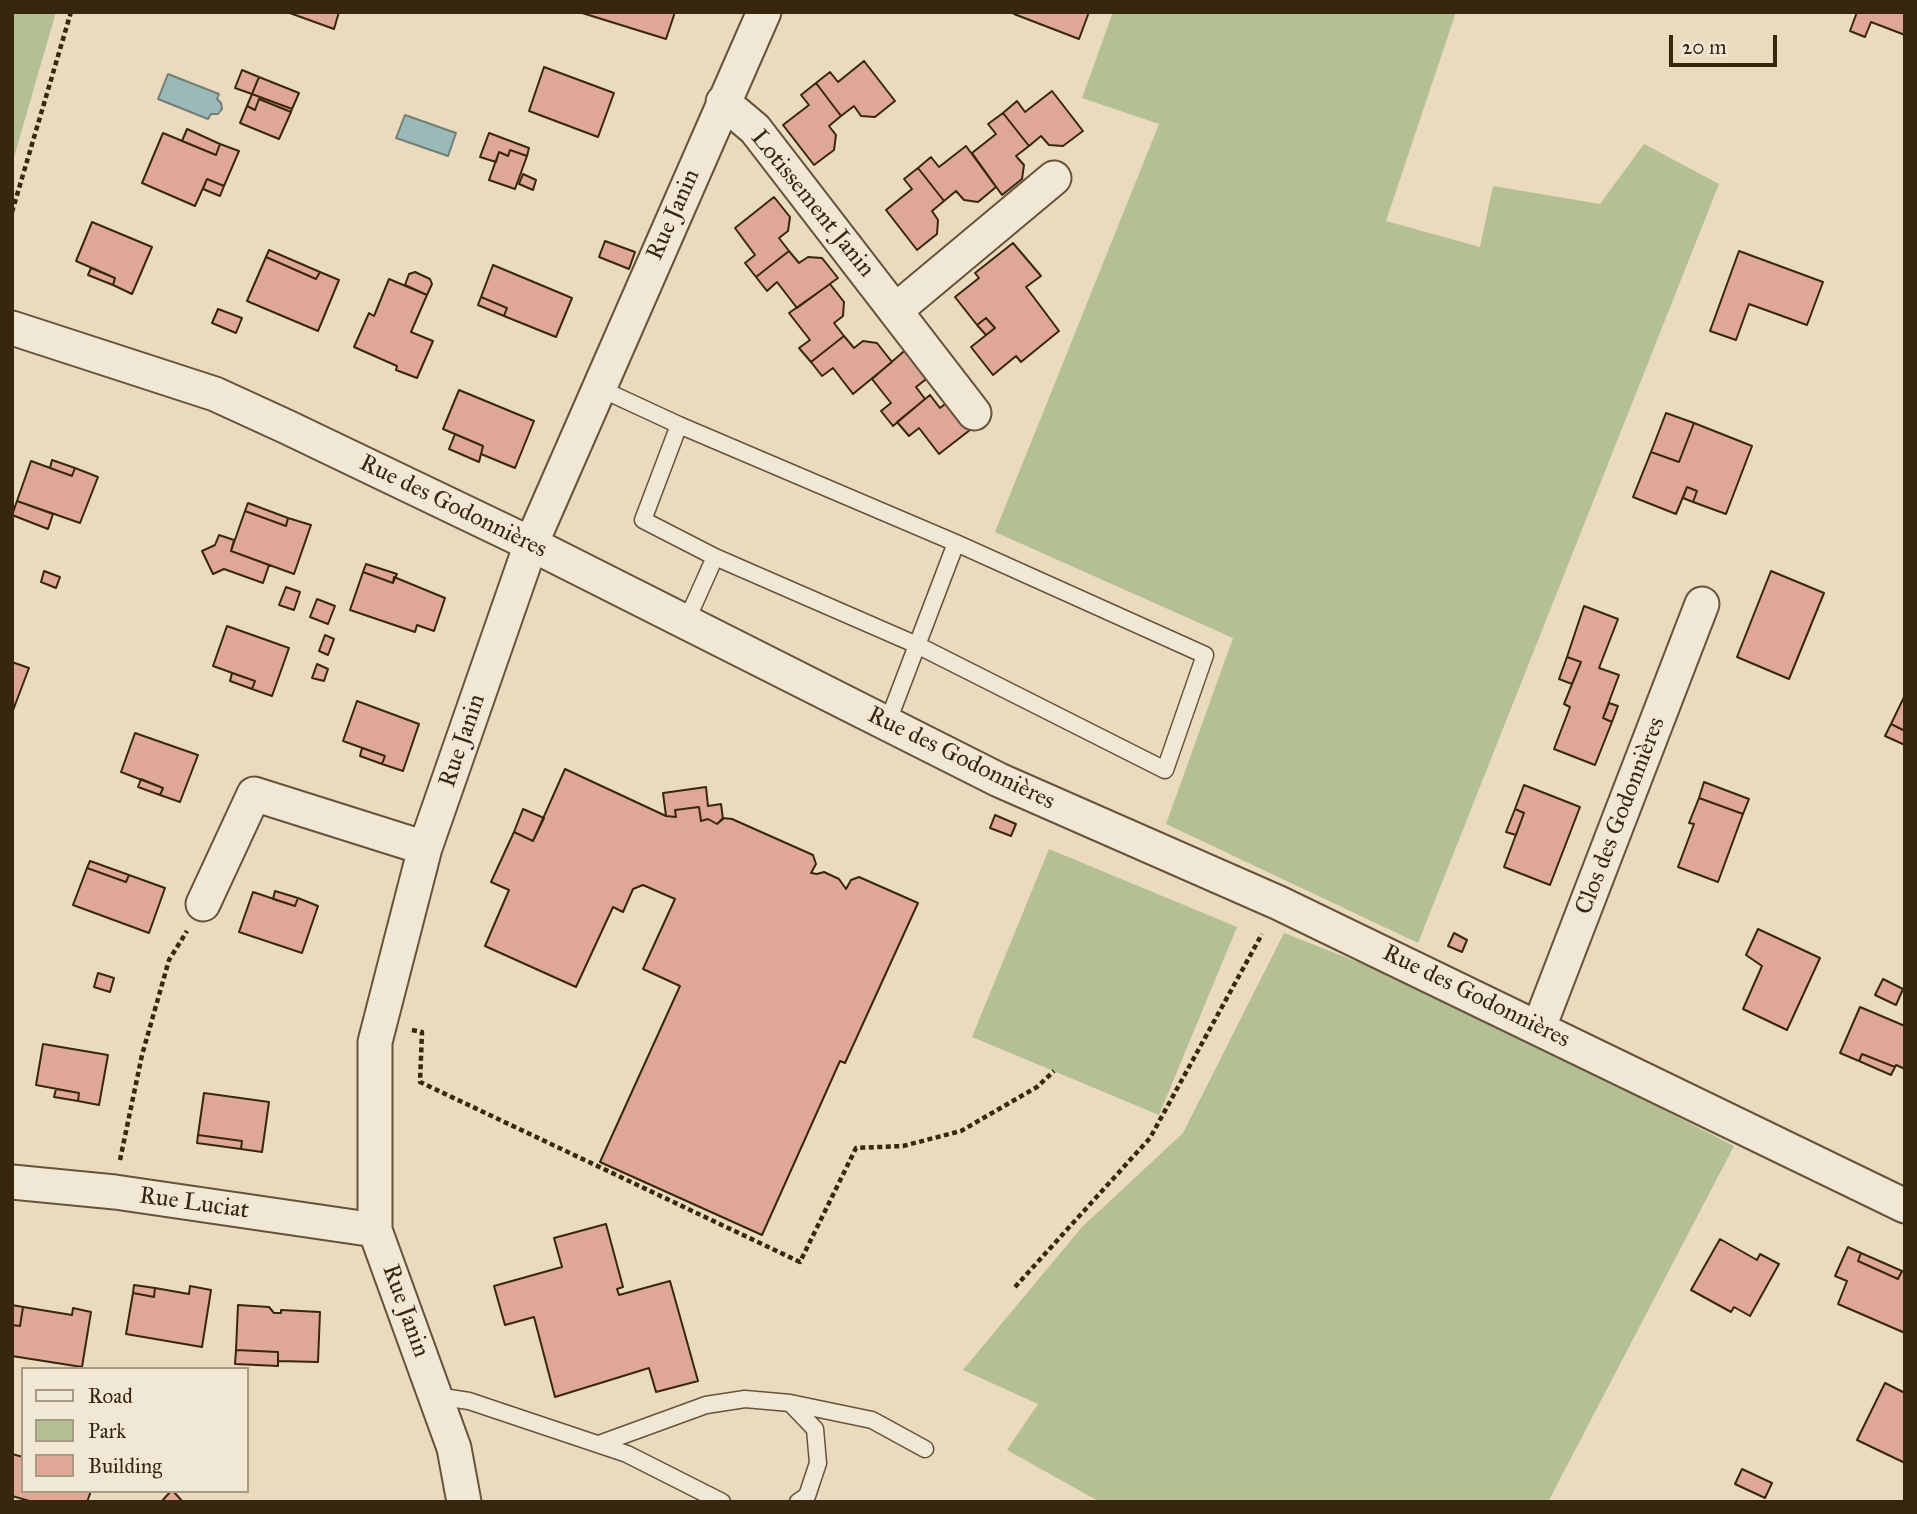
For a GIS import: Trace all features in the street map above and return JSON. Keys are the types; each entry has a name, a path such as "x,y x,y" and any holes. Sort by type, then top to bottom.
{"street":[{"name":"Rue Janin","path":"464,1502 454,1448 375,1230 375,1041 425,848 531,544 764,12"},
{"name":"Lotissement Janin","path":"723,102 755,129 974,414"},
{"path":"896,310 1054,178"},
{"name":"Rue des Godonnières","path":"12,328 215,394 531,544 999,780 1279,903 1905,1206"},
{"name":"Clos des Godonnières","path":"1539,1027 1702,604"},
{"path":"203,904 254,794 425,848"},
{"name":"Rue Luciat","path":"12,1182 115,1192 375,1230"}],"lane":[{"path":"599,388 1205,655 1165,770 917,645 715,557 643,520 679,425"},
{"path":"887,724 956,543"},
{"path":"686,622 715,557"},
{"path":"436,1396 469,1401 627,1454 722,1502"},
{"path":"599,1444 706,1405 744,1399 790,1403 872,1420 925,1449"},
{"path":"790,1403 815,1429 818,1463 807,1496 798,1502"}],"path":[{"path":"12,212 71,12"},
{"path":"1015,1287 1150,1138 1279,903"},
{"path":"115,1192 142,1055 169,960 203,904"},
{"path":"381,1022 422,1032 420,1082 800,1262 856,1147 903,1146 961,1131 1037,1087 1054,1072"}],"green space":[{"path":"12,12 56,12 12,164"},
{"path":"1113,12 1456,12 1386,221 1480,247 1493,186 1600,204 1644,144 1719,184 1418,943 1166,824 1233,638 995,532 1159,124 1082,98"},
{"path":"1049,849 1237,927 1159,1115 972,1037"},
{"path":"1284,933 1439,994 1734,1146 1548,1502 1100,1502 1007,1450 1038,1404 963,1370 1082,1227 1183,1133"}],"water":[{"path":"168,74 219,94 217,99 222,109 218,114 211,114 208,119 158,99"},
{"path":"405,115 456,133 448,156 396,138"}],"building":[{"path":"287,12 339,12 334,29"},
{"path":"579,12 675,12 666,39"},
{"path":"1014,12 1089,12 1079,39"},
{"path":"1857,12 1905,12 1905,35 1871,22 1865,37 1850,31"},
{"path":"864,61 895,101 875,117 861,116 854,106 841,116 816,83 830,72 838,82"},
{"path":"544,67 614,93 598,137 529,111"},
{"path":"242,70 259,77 252,94 235,88"},
{"path":"259,77 299,93 292,109 252,94"},
{"path":"816,83 841,116 829,126 836,135 834,150 814,165 783,125 809,105 801,95"},
{"path":"1052,91 1083,131 1063,146 1049,145 1041,136 1029,146 1003,113 1017,101 1025,112"},
{"path":"252,94 292,109 291,112 259,99 255,110 247,106"},
{"path":"259,99 291,112 279,139 240,123 247,106 255,110"},
{"path":"1003,113 1029,146 1016,156 1024,165 1022,179 1002,195 972,153 996,134 988,124"},
{"path":"187,129 220,144 216,155 182,141"},
{"path":"163,133 216,155 220,144 239,151 224,186 207,179 195,206 142,183"},
{"path":"489,133 529,148 527,156 510,150 508,156 499,152 496,162 480,157"},
{"path":"966,146 996,187 978,202 964,200 956,191 944,201 918,168 931,157 939,167"},
{"path":"510,150 527,156 515,189 489,180 499,152 508,156"},
{"path":"918,168 944,201 932,211 938,220 937,234 917,250 886,210 912,189 904,179"},
{"path":"523,174 536,180 533,190 519,184"},
{"path":"207,179 224,186 220,196 203,189"},
{"path":"774,197 790,217 788,231 779,238 789,251 756,277 745,263 755,255 735,228"},
{"path":"92,222 152,247 132,294 113,285 115,278 76,261"},
{"path":"605,241 635,252 629,269 599,257"},
{"path":"1013,243 1041,276 1026,287 1059,331 1021,362 1016,356 993,375 971,347 995,328 986,318 977,325 955,297 979,278 975,273"},
{"path":"269,250 320,272 316,279 266,257"},
{"path":"789,251 799,263 808,257 822,258 838,278 797,308 777,282 767,291 756,277"},
{"path":"1739,251 1823,282 1807,325 1749,304 1736,340 1710,331"},
{"path":"266,257 316,279 320,272 339,280 318,331 247,301"},
{"path":"493,265 572,298 556,337 504,316 507,308 481,297"},
{"path":"91,268 115,278 113,285 88,275"},
{"path":"415,272 430,279 432,284 427,295 405,285 409,274"},
{"path":"389,279 427,295 411,332 433,341 417,378 354,347 369,313 374,316"},
{"path":"830,284 844,302 843,316 834,323 844,336 811,362 799,348 810,340 789,313"},
{"path":"481,297 507,308 504,316 478,305"},
{"path":"218,309 242,318 236,333 212,323"},
{"path":"986,318 995,328 986,335 977,325"},
{"path":"844,336 854,348 863,341 877,343 892,362 853,394 833,368 822,376 811,362"},
{"path":"910,346 927,366 925,380 916,387 925,399 893,426 881,411 891,403 872,379"},
{"path":"459,390 534,421 515,468 481,454 483,446 443,429"},
{"path":"930,395 940,408 949,401 979,423 939,454 919,428 909,436 897,422"},
{"path":"1666,413 1694,423 1679,462 1651,452"},
{"path":"1694,423 1752,446 1726,514 1693,502 1697,491 1687,487 1676,514 1633,497 1651,452 1679,462"},
{"path":"455,434 483,446 479,462 449,449"},
{"path":"52,460 75,468 72,476 50,468"},
{"path":"31,461 72,476 75,468 98,477 80,523 17,501"},
{"path":"1687,487 1697,491 1693,502 1683,498"},
{"path":"17,501 53,514 48,529 12,515"},
{"path":"248,503 288,518 286,526 245,511"},
{"path":"245,511 286,526 288,518 311,525 294,574 231,551"},
{"path":"219,535 234,540 231,551 269,565 263,583 224,569 213,574 202,551 215,545"},
{"path":"366,564 397,574 393,583 363,572"},
{"path":"44,571 60,577 56,588 41,582"},
{"path":"1771,571 1824,593 1789,679 1737,657"},
{"path":"363,572 393,583 394,577 445,598 434,631 417,625 415,632 350,610"},
{"path":"286,587 300,592 294,610 279,605"},
{"path":"317,599 335,606 328,624 310,617"},
{"path":"1584,606 1618,619 1599,668 1619,675 1603,718 1612,722 1595,765 1554,749 1570,707 1564,704 1581,662 1567,657"},
{"path":"227,626 289,648 272,696 252,689 255,681 213,666"},
{"path":"325,635 334,639 328,655 319,651"},
{"path":"1567,657 1581,662 1572,684 1559,679"},
{"path":"12,662 29,668 12,713"},
{"path":"317,664 328,669 324,681 312,678"},
{"path":"232,673 255,681 252,689 230,681"},
{"path":"1905,695 1905,731 1891,724"},
{"path":"357,701 419,724 403,771 382,764 385,756 343,741"},
{"path":"1609,703 1618,706 1612,722 1603,718"},
{"path":"1891,724 1905,731 1905,745 1885,736"},
{"path":"135,733 198,755 180,802 160,795 163,788 121,772"},
{"path":"362,748 385,756 382,764 360,756"},
{"path":"565,769 666,816 676,817 675,810 699,807 701,821 708,819 717,824 723,818 732,819 813,855 816,864 811,873 824,872 839,879 846,889 851,880 859,877 918,903 845,1063 840,1061 762,1235 600,1162 680,986 643,969 675,899 643,885 633,889 623,912 613,907 576,987 485,946 509,890 491,882 514,832 533,841"},
{"path":"141,779 163,788 160,795 138,787"},
{"path":"1704,782 1749,799 1743,814 1699,798"},
{"path":"1524,785 1580,807 1550,885 1504,867 1524,813 1515,809"},
{"path":"706,787 708,806 721,804 723,819 717,824 708,819 701,821 699,807 675,810 676,817 666,816 663,793"},
{"path":"1699,798 1743,814 1718,882 1678,867 1694,824 1689,823"},
{"path":"523,809 544,818 533,841 514,832"},
{"path":"1515,809 1524,813 1516,835 1506,832"},
{"path":"995,815 1016,824 1011,836 990,828"},
{"path":"90,861 129,875 126,882 87,868"},
{"path":"87,868 126,882 129,875 165,888 149,933 73,905"},
{"path":"275,891 298,898 295,906 273,899"},
{"path":"253,892 295,906 298,898 318,906 302,953 239,932"},
{"path":"1758,929 1820,958 1787,1030 1743,1009 1762,966 1746,955"},
{"path":"1454,933 1467,940 1462,952 1448,946"},
{"path":"98,973 114,978 110,992 94,987"},
{"path":"1883,979 1903,989 1896,1005 1875,995"},
{"path":"1860,1007 1905,1026 1905,1069 1862,1054 1859,1061 1840,1053"},
{"path":"43,1044 108,1055 99,1105 78,1101 79,1093 36,1085"},
{"path":"1862,1054 1895,1067 1891,1075 1859,1061"},
{"path":"56,1089 79,1093 78,1101 54,1097"},
{"path":"204,1093 269,1102 262,1152 241,1149 242,1141 198,1135"},
{"path":"198,1135 242,1141 241,1149 197,1143"},
{"path":"606,1224 623,1287 617,1289 619,1295 670,1281 698,1381 656,1392 649,1368 555,1397 534,1317 505,1325 494,1286 562,1267 554,1238"},
{"path":"1720,1239 1757,1260 1760,1254 1779,1264 1750,1316 1734,1307 1731,1312 1691,1290"},
{"path":"1848,1247 1861,1253 1858,1261 1898,1279 1902,1271 1905,1272 1905,1333 1838,1304 1847,1281 1835,1276"},
{"path":"1861,1253 1902,1271 1898,1279 1858,1261"},
{"path":"134,1285 155,1288 154,1297 133,1293"},
{"path":"190,1286 211,1290 202,1347 126,1334 133,1293 154,1297 155,1288 189,1294"},
{"path":"12,1305 23,1307 20,1326 12,1325"},
{"path":"238,1305 269,1307 274,1313 281,1313 281,1310 320,1312 318,1362 278,1361 278,1352 236,1350"},
{"path":"23,1307 72,1315 73,1308 91,1312 82,1367 12,1356 12,1325 20,1326"},
{"path":"236,1350 278,1352 278,1366 235,1364"},
{"path":"1885,1383 1905,1393 1905,1463 1857,1440"},
{"path":"12,1454 21,1456 21,1493 90,1493 87,1502 33,1502 12,1496"},
{"path":"1742,1469 1772,1483 1765,1498 1735,1484"},
{"path":"169,1493 175,1493 183,1502 161,1502"}]}
